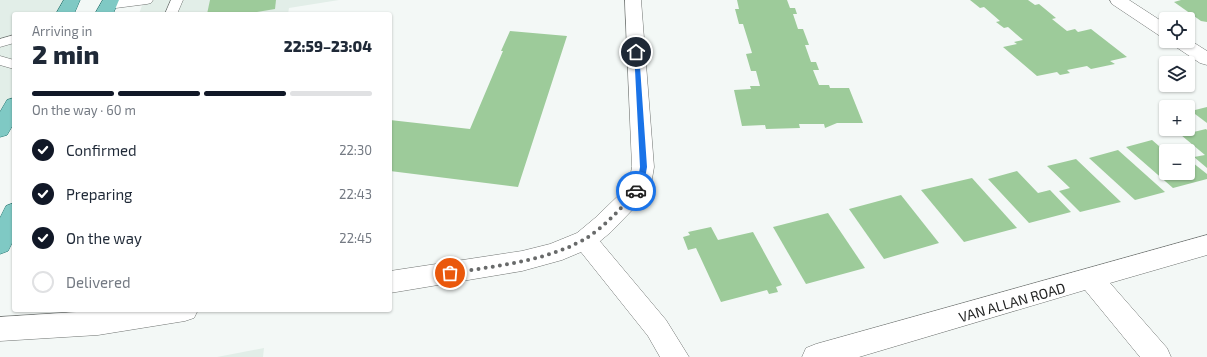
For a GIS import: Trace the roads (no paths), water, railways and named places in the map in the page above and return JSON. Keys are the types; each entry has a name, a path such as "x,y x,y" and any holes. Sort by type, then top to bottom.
{"main road":[{"path":"66,12 72,0"},
{"path":"0,130 12,109"},
{"path":"0,244 12,217"}],"street":[{"path":"392,282 522,262 553,253 585,240 604,225 628,200 640,185 643,167 633,0"},
{"path":"1118,0 1159,27"},
{"path":"1190,48 1207,59"},
{"path":"585,240 657,328 675,357"},
{"name":"VAN ALLAN ROAD","path":"816,357 1207,245"},
{"path":"1091,279 1157,357"},
{"path":"0,329 98,323 172,312"}],"lane":[{"path":"108,6 147,0"},
{"path":"172,12 176,0"},
{"path":"0,43 12,40"},
{"path":"0,60 12,64"}]}
